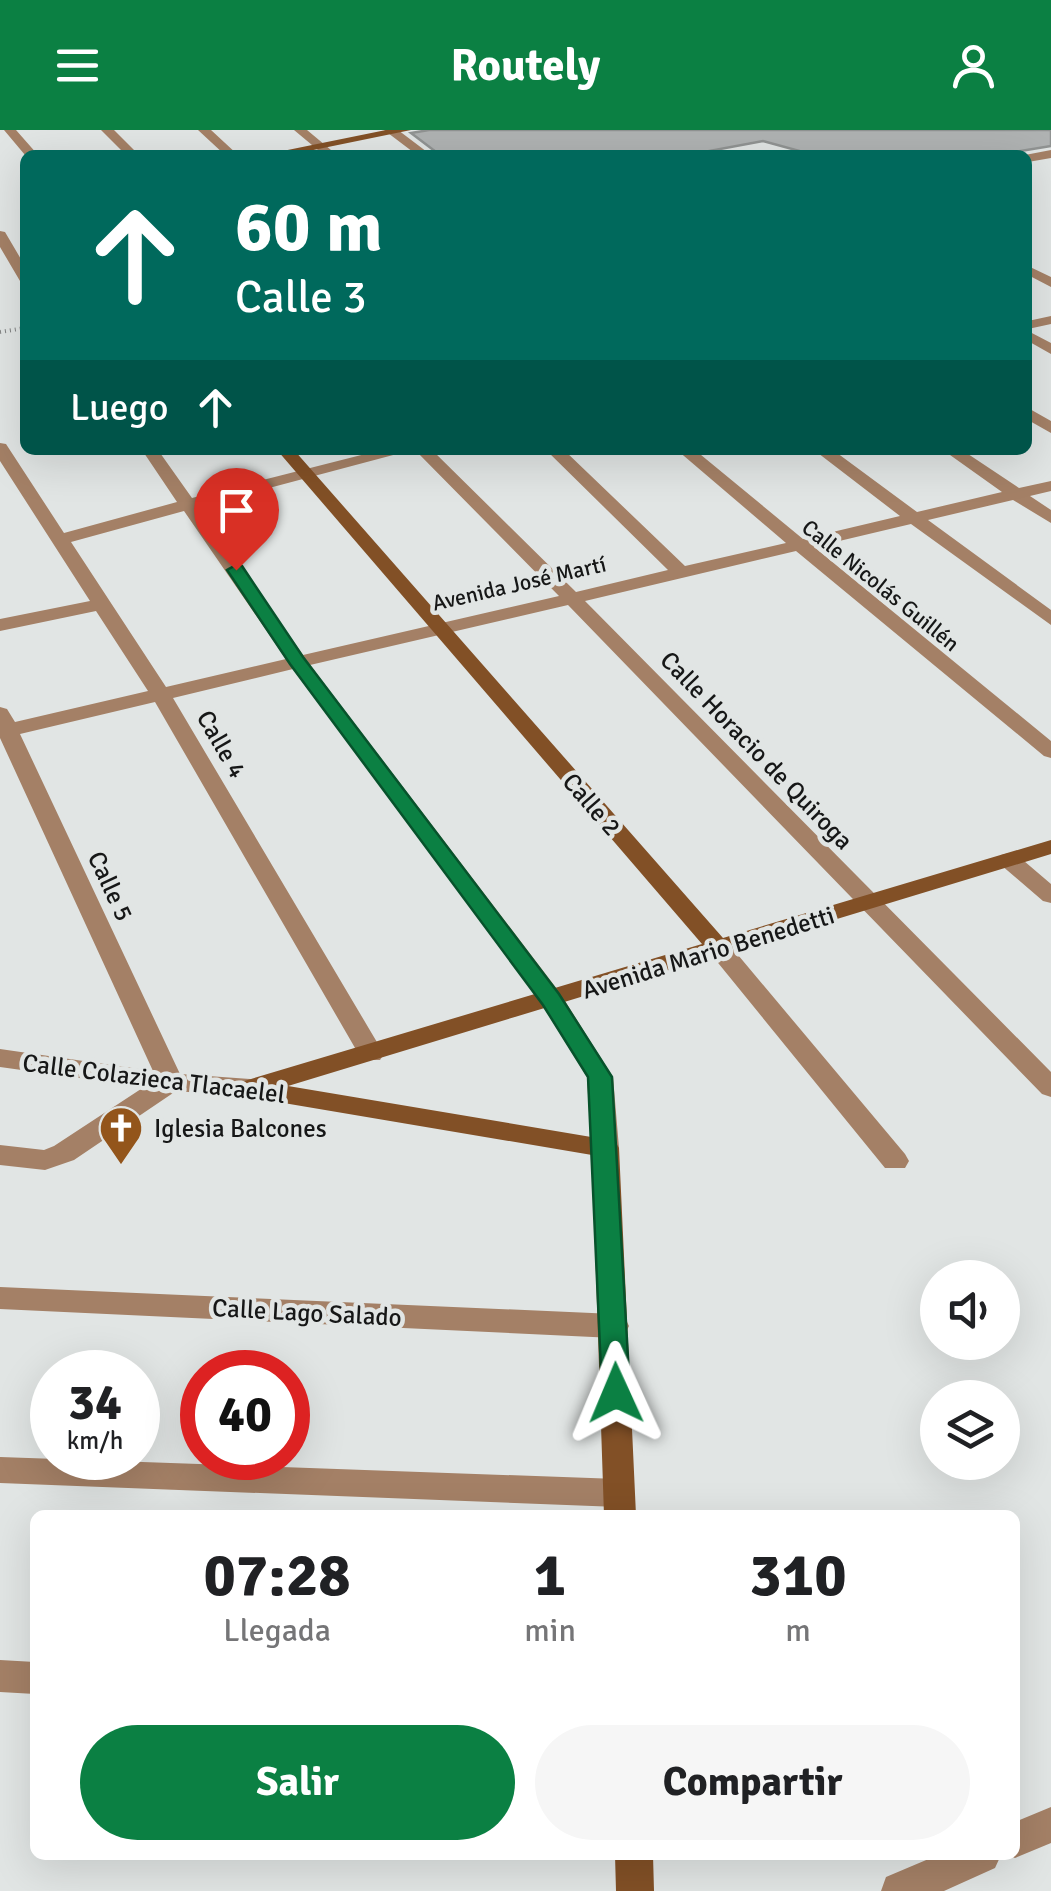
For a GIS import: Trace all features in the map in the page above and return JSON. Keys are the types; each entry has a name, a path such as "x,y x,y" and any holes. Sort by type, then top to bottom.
{"street":[{"path":"10,130 28,150"},
{"path":"108,130 128,150"},
{"path":"204,130 226,150"},
{"path":"300,130 325,150"},
{"path":"297,150 396,131 419,150"},
{"path":"4,240 20,266"},
{"name":"Calle 4","path":"0,448 6,472 59,540 161,694 371,1054"},
{"path":"0,1470 619,1504 600,1077 551,1000 296,660 154,455"},
{"name":"Calle 2","path":"290,455 719,948 895,1161"},
{"path":"59,540 189,502 381,455"},
{"name":"Calle Horacio de Quiroga","path":"428,455 573,596 866,904 1051,1088"},
{"path":"559,455 680,571"},
{"name":"Calle Nicolás Guillén","path":"691,455 1051,752"},
{"path":"829,455 1051,619"},
{"path":"958,455 1051,518"},
{"name":"Avenida José Martí","path":"3,725 161,694 1051,486"},
{"path":"0,625 101,604"},
{"name":"Calle 5","path":"3,725 171,1082"},
{"name":"Avenida Mario Benedetti","path":"250,1088 1051,847"},
{"path":"1009,860 1051,896"},
{"name":"Calle Colazieca Tlacaelel","path":"0,1058 171,1082 250,1088 605,1148"},
{"path":"0,1155 44,1160 64,1153 171,1082"},
{"name":"Calle Lago Salado","path":"0,1298 614,1326"},
{"path":"0,1676 30,1678"},
{"path":"1020,1838 1051,1825"},
{"path":"634,1860 634,1891"},
{"path":"900,1891 971,1860"}],"building":[{"path":"1051,130 1051,146 1027,150 796,150 763,141 715,150 433,150 411,133"}],"place":[{"name":"Iglesia Balcones","path":"121,1166"}],"route":[{"path":"236,570 296,660 551,1000 600,1077 616,1393"}]}
